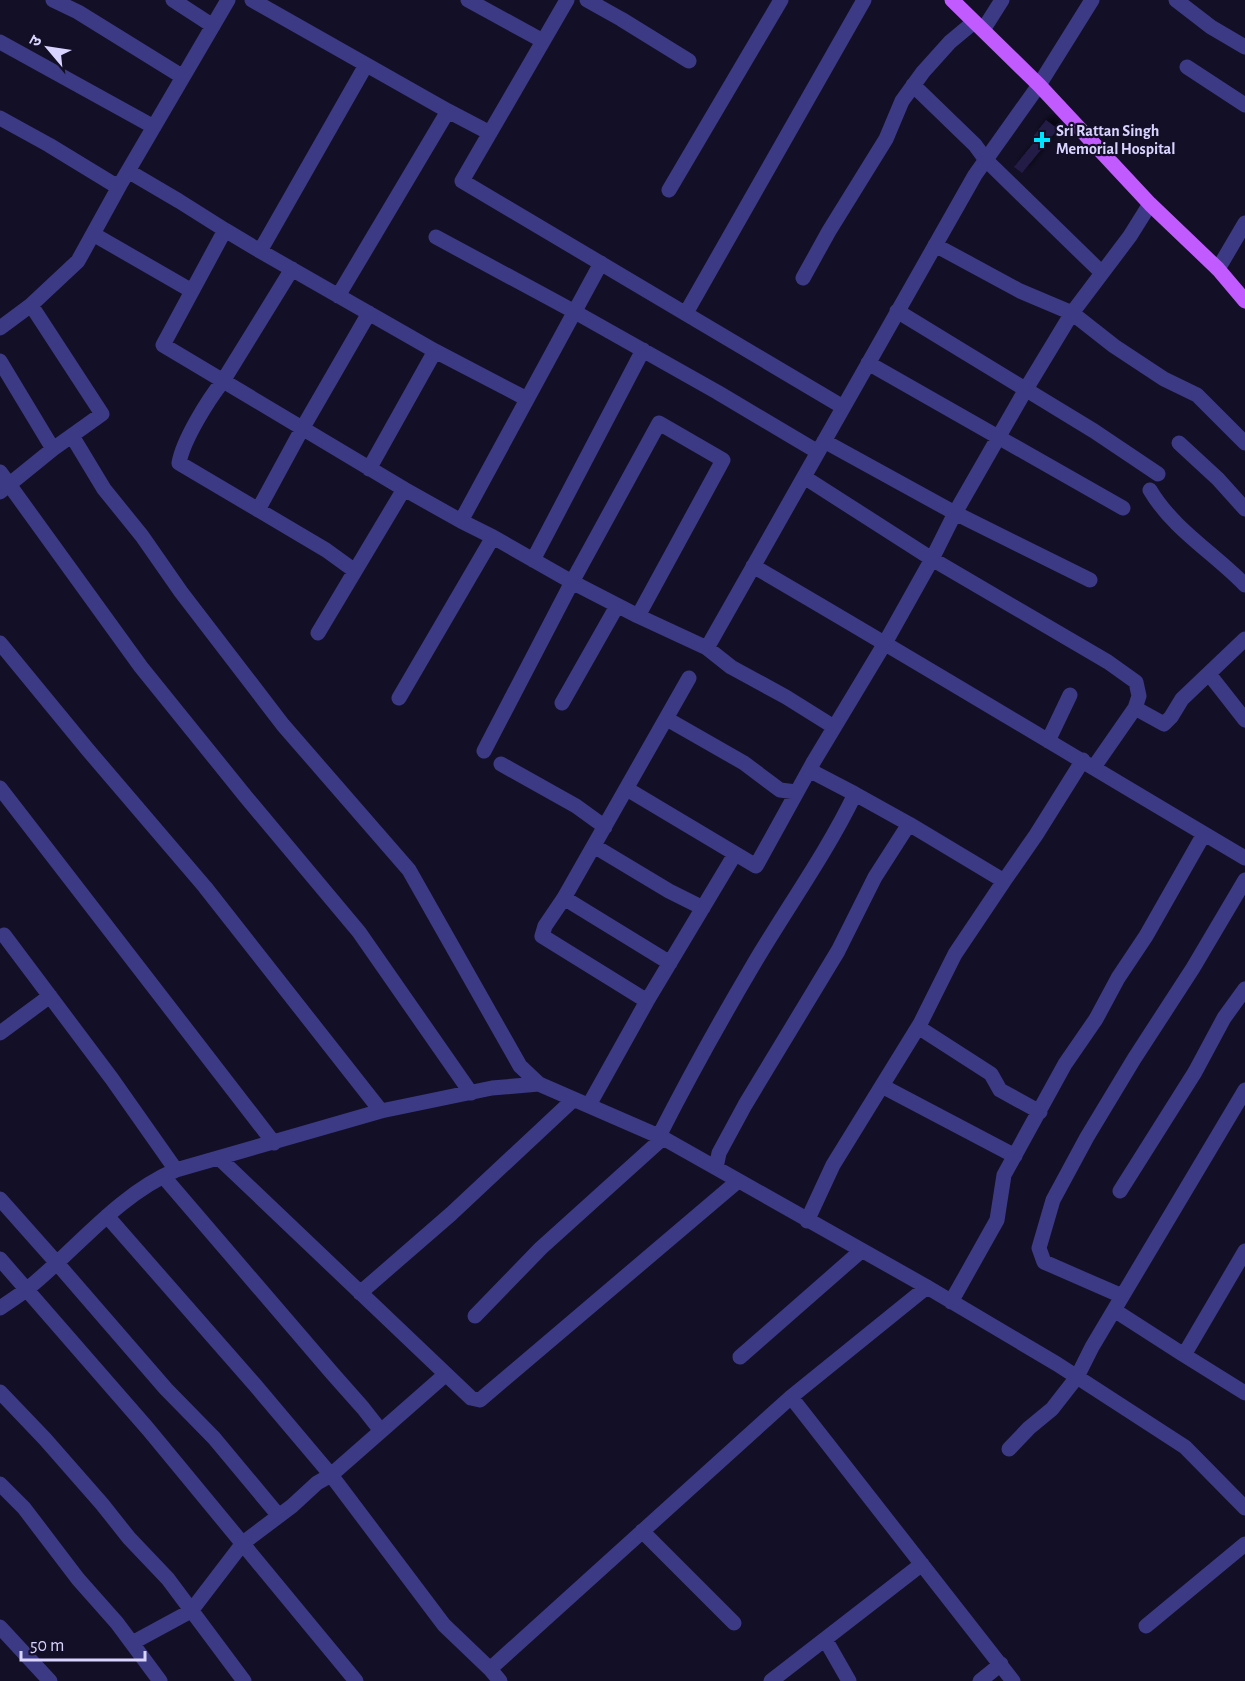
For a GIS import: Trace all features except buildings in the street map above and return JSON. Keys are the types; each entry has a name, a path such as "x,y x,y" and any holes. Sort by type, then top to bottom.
{"main road":[{"path":"952,0 1039,85 1150,204 1218,269 1245,301"}],"street":[{"path":"53,0 78,12 183,77"},
{"path":"173,0 213,26"},
{"path":"0,328 31,305 78,261 228,0"},
{"path":"252,0 490,133"},
{"path":"468,0 543,41"},
{"path":"567,0 462,181 843,407"},
{"path":"586,0 689,61"},
{"path":"669,190 782,0"},
{"path":"686,313 864,0"},
{"path":"803,278 886,139 902,101 913,85 950,42 979,26 1002,0"},
{"path":"707,648 975,175 1039,85 1092,0"},
{"path":"1176,0 1211,27 1245,47"},
{"path":"0,42 154,127"},
{"path":"260,251 366,65"},
{"path":"1187,67 1245,105"},
{"path":"913,85 1102,273"},
{"path":"338,296 448,111"},
{"path":"0,118 50,145 113,184 125,177"},
{"path":"125,177 179,201 338,296 435,351 527,399"},
{"path":"627,789 756,866 796,792 885,643 955,513 1026,389 1072,313 1130,236 1150,204"},
{"path":"1218,269 1245,223"},
{"path":"225,230 163,345 369,469 461,521 617,606 707,648 731,667 786,697 834,728"},
{"path":"93,234 192,291"},
{"path":"436,237 717,392 1090,580"},
{"path":"935,245 1020,291 1072,313 1114,346 1164,379 1197,395 1245,443"},
{"path":"461,521 601,263"},
{"path":"292,269 214,393 181,450 179,463 326,550 356,571"},
{"path":"4,489 53,449 102,414 31,305"},
{"path":"897,311 1026,389 1158,474"},
{"path":"258,510 369,313"},
{"path":"533,560 642,350"},
{"path":"369,469 435,351"},
{"path":"0,361 53,449"},
{"path":"868,363 1122,508"},
{"path":"484,751 572,582 659,423 723,460 638,616"},
{"path":"72,436 104,489 142,536 181,592 283,725 410,870 520,1066 539,1084 661,1137 927,1287 1077,1377 1185,1446 1244,1506"},
{"path":"1179,443 1218,479 1245,509"},
{"path":"0,472 4,489 141,667 359,932 471,1093"},
{"path":"804,477 932,559 1108,662 1136,682 1139,696 1135,708 1088,764 1036,835 955,954 918,1027 834,1165 807,1221"},
{"path":"318,633 404,489"},
{"path":"1150,490 1158,504 1191,538 1245,585"},
{"path":"399,698 493,537"},
{"path":"753,566 1245,858"},
{"path":"562,703 617,606"},
{"path":"1135,708 1164,724 1182,699 1245,639"},
{"path":"0,643 206,887 381,1112"},
{"path":"1209,674 1245,720"},
{"path":"647,1001 542,936 545,926 564,898 689,678"},
{"path":"1047,741 1070,694"},
{"path":"667,719 744,763 780,790 796,792"},
{"path":"501,764 576,806 605,827"},
{"path":"809,770 909,824 1004,881"},
{"path":"0,788 274,1143"},
{"path":"475,1316 541,1248 661,1137 684,1087 855,794"},
{"path":"716,1168 719,1153 740,1114 838,951 875,877 909,824"},
{"path":"951,1302 997,1220 1004,1174 1065,1064 1096,1019 1204,834"},
{"path":"594,846 703,909"},
{"path":"589,1105 647,1001 735,854"},
{"path":"1122,1296 1044,1262 1039,1248 1053,1200 1087,1137 1245,880"},
{"path":"564,898 670,963"},
{"path":"1,934 112,1079 169,1173 381,1431"},
{"path":"1120,1191 1195,1072 1224,1018 1245,988"},
{"path":"0,1033 50,996"},
{"path":"918,1027 991,1074 1000,1090 1040,1112"},
{"path":"0,1308 27,1289 137,1191 169,1173 381,1112 492,1088 539,1084"},
{"path":"882,1086 1015,1156"},
{"path":"1010,1449 1029,1428 1052,1409 1077,1377 1122,1296 1240,1110 1245,1090"},
{"path":"360,1293 451,1214 574,1099"},
{"path":"219,1158 471,1398 480,1400 738,1181"},
{"path":"0,1199 166,1389 214,1438 279,1516"},
{"path":"107,1216 331,1475 444,1625 495,1675 642,1531 791,1397 927,1287"},
{"path":"740,1357 861,1251"},
{"path":"1184,1355 1245,1251"},
{"path":"0,1259 148,1429 356,1681"},
{"path":"1114,1310 1245,1393"},
{"path":"132,1643 191,1611 243,1543 317,1483 331,1475 446,1374"},
{"path":"0,1392 96,1496 129,1538 168,1580 244,1681"},
{"path":"791,1397 1013,1681"},
{"path":"0,1484 24,1508 160,1681"},
{"path":"642,1531 734,1623"},
{"path":"1146,1626 1245,1544"},
{"path":"771,1681 922,1564"},
{"path":"0,1628 50,1681"},
{"path":"825,1639 849,1681"},
{"path":"980,1681 1001,1664"}],"place":[{"name":"Sri Rattan Singh Memorial Hospital","path":"1042,140"}]}
